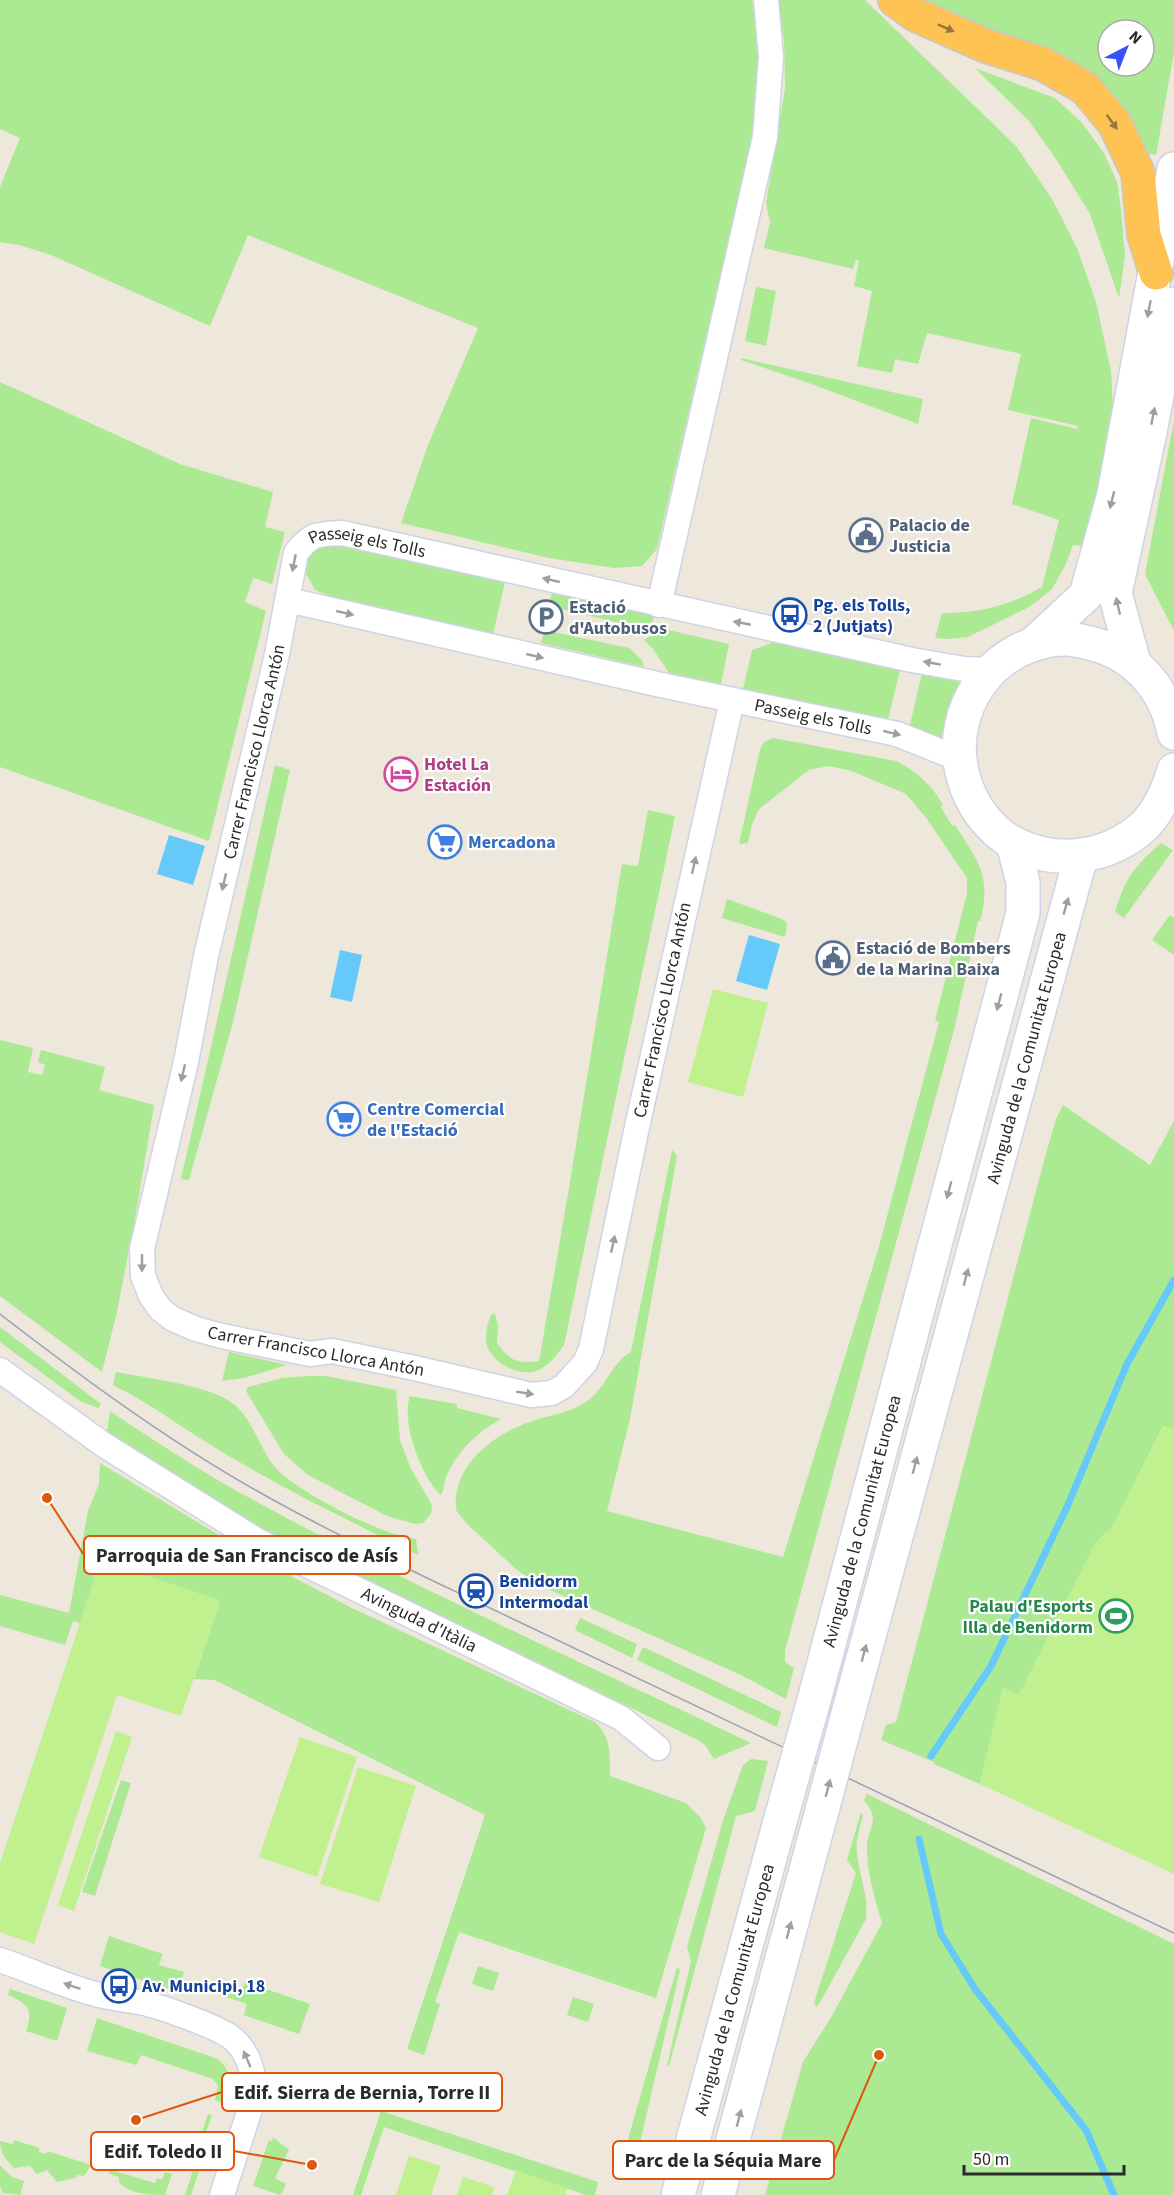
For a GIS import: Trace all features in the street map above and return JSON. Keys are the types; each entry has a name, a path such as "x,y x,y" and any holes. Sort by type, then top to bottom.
{"highway":[{"path":"895,0 916,15 986,46 1043,64 1085,88 1115,124 1138,173 1144,235 1156,273"}],"main road":[{"path":"1032,645 1086,596 1114,494 1174,169"},
{"path":"1134,663 1115,593 1150,432 1174,304"},
{"path":"1171,786 1145,825 1115,846 1081,856 1046,855 1013,843 986,821 967,793 959,759 960,727 971,696 990,670 1010,655 1032,645 1068,639 1103,645 1134,663 1156,686 1170,714 1174,733"},
{"name":"Avinguda de la Comunitat Europea","path":"678,2195 816,1693 1023,913 1023,882 1013,843"},
{"name":"Avinguda de la Comunitat Europea","path":"718,2195 1081,856"}],"street":[{"path":"659,605 765,137 771,57 766,0"},
{"name":"Passeig els Tolls","path":"959,759 897,734 732,700 288,600 296,553 306,539 322,533 342,533 912,660 964,669 990,670"},
{"name":"Carrer Francisco Llorca Antón","path":"288,600 206,956 186,1062 142,1249 142,1276 151,1296 161,1310 173,1319 196,1329 222,1336 310,1354 332,1351 531,1395 552,1393 575,1376 585,1363 591,1349 639,1116 732,700"},
{"name":"Avinguda d'Itàlia","path":"0,1370 104,1445 256,1540 621,1718 658,1748"},
{"path":"0,1960 99,1995 146,2003 216,2028 233,2038 244,2051 249,2063 254,2084 254,2097 222,2195"}],"green space":[{"path":"0,0 752,0 760,56 757,115 657,549 642,566 614,568 549,558 401,523 428,445 478,328 248,235 210,326 51,255 0,242 0,187 20,138 0,129"},
{"path":"778,0 865,0 1016,146 1052,199 1077,248 1096,302 1111,371 1113,408 1089,547 1073,545 1065,566 1052,589 1031,606 968,637 935,638 942,613 968,612 994,607 1019,599 1042,587 1059,520 1012,504 1031,418 1077,429 1078,426 1008,410 1021,354 927,333 918,364 895,359 892,373 857,366 872,291 854,286 859,261 856,260 853,269 764,248 770,222 766,203 785,88 784,41"},
{"path":"916,0 1174,0 1174,52 1156,155 1144,153 1124,115"},
{"path":"975,68 1055,98 1082,123 1104,153 1117,182 1121,209 1125,256 1119,298 1090,214 1056,159 1029,121"},
{"path":"756,287 776,291 766,346 745,341"},
{"path":"741,358 923,399 918,424 741,360"},
{"path":"0,382 180,464 273,492 265,527 285,532 272,584 253,578 245,602 266,611 209,841 0,767"},
{"path":"1174,420 1174,631 1145,574"},
{"path":"332,544 505,582 493,634 340,601 315,590 304,570 310,552"},
{"path":"552,592 654,614 653,621 636,627 549,606"},
{"path":"544,630 629,648 642,660 644,667 541,643"},
{"path":"668,630 729,644 721,684 669,673 644,640 656,633"},
{"path":"777,641 900,669 888,720 743,689 752,650"},
{"path":"922,673 970,679 951,745 910,725"},
{"path":"773,738 896,761 910,769 934,791 952,826 955,825 970,849 981,870 984,892 980,921 978,921 955,1026 785,1651 785,1662 794,1668 786,1699 741,1675 541,1586 517,1570 467,1524 456,1510 456,1493 461,1477 477,1454 488,1444 526,1423 565,1412 584,1403 596,1394 620,1361 631,1352 672,1150 677,1156 630,1419 607,1511 783,1557 878,1250 939,1022 935,1020 967,893 967,878 927,819 906,794 852,771 829,766 809,770 759,809 752,824 748,843 739,844 760,749 764,742"},
{"path":"275,765 290,770 233,1022 189,1180 181,1179"},
{"path":"648,810 675,816 564,1345 541,1369 523,1372 509,1368 491,1354 487,1344 487,1327 491,1315 495,1313 498,1326 497,1343 506,1354 519,1361 539,1361 622,864 638,866"},
{"path":"1161,843 1173,850 1124,918 1115,912 1123,889 1137,866"},
{"path":"727,899 782,919 787,923 785,937 722,918"},
{"path":"1170,915 1174,918 1174,955 1152,940"},
{"path":"713,989 768,1003 743,1097 688,1082"},
{"path":"0,1040 33,1048 28,1072 42,1075 45,1065 38,1062 41,1050 105,1067 99,1090 154,1105 117,1312 102,1372 0,1296"},
{"path":"1063,1105 1150,1165 1174,1121 1174,1430 1163,1426 1111,1530 1095,1544 1019,1695 1003,1688 980,1784 881,1740 886,1725 896,1722 1045,1157 1056,1119"},
{"path":"0,1327 101,1404 98,1408 80,1401 0,1342"},
{"path":"229,1352 287,1365 244,1378 222,1381"},
{"path":"116,1372 208,1391 231,1402 245,1416 268,1458 284,1476 340,1511 383,1530 416,1539 418,1555 294,1493 222,1452 141,1400 113,1385"},
{"path":"326,1376 396,1390 400,1440 411,1469 432,1505 431,1514 423,1523 415,1524 387,1516 308,1475 284,1454 246,1391 248,1387 282,1378"},
{"path":"409,1396 457,1404 457,1408 501,1419 476,1436 462,1451 446,1477 441,1495 423,1469 414,1446 409,1424"},
{"path":"110,1411 219,1481 379,1566 751,1743 714,1759 706,1746 698,1740 277,1538 194,1489 107,1431"},
{"name":"Palau d'Esports Illa de Benidorm","path":"1164,1425 1174,1430 1174,1874 980,1784 1003,1688 1019,1695 1095,1544 1111,1530"},
{"path":"100,1463 255,1557 352,1608 595,1722 607,1740 610,1776 686,1803 701,1818 706,1828 656,1998 459,1932 435,2002 440,2004 424,2055 407,2049 485,1815 215,1680 194,1679 220,1601 101,1560 80,1623 73,1621 65,1645 0,1626 0,1595 69,1613 88,1511 99,1484"},
{"path":"101,1560 220,1601 181,1716 117,1695 34,1944 0,1932 0,1863"},
{"path":"580,1618 637,1644 632,1658 575,1630"},
{"path":"643,1647 781,1712 777,1727 637,1660"},
{"path":"116,1731 132,1737 74,1911 58,1905"},
{"path":"300,1737 357,1757 317,1877 259,1857"},
{"path":"751,1759 768,1761 755,1811 736,1816 669,2066 667,2066 691,1961 687,1947 724,1817 743,1765"},
{"path":"358,1767 416,1786 379,1902 320,1884"},
{"path":"121,1780 131,1783 95,1896 82,1892"},
{"path":"867,1794 1174,1944 1174,2195 765,2195 803,2062 833,2014 882,1923 868,1864 867,1844 873,1817 864,1800"},
{"path":"861,1812 863,1815 857,1848 865,1894 866,1919 816,2006 814,2003 856,1873 847,1860"},
{"path":"109,1936 163,1954 159,1965 184,1972 177,1992 100,1966"},
{"path":"478,1966 499,1973 493,1991 472,1984"},
{"path":"677,1967 680,1970 639,2147 627,2143"},
{"path":"245,1982 310,2004 299,2034 244,2015 247,2004 217,1994 220,1987 240,1994"},
{"path":"10,1989 67,2008 57,2041 26,2031 28,2008 8,1995"},
{"path":"573,1997 594,2004 588,2022 567,2015"},
{"path":"97,2018 218,2059 229,2074 226,2104 215,2100 218,2085 213,2079 141,2055 136,2065 87,2051"},
{"path":"381,2111 598,2182 595,2195 586,2195 384,2127 361,2195 353,2195"},
{"path":"208,2114 212,2115 198,2155 204,2157 191,2195 185,2195 193,2170 190,2169"},
{"path":"273,2137 289,2150 275,2178 286,2184 280,2195 253,2186 269,2140 272,2141"},
{"path":"14,2140 39,2148 39,2152 45,2154 47,2151 91,2165 84,2176 78,2175 75,2178 57,2182 47,2170 37,2174 30,2166 14,2168 4,2155 0,2141 13,2144"},
{"path":"409,2156 441,2166 431,2195 396,2195"},
{"path":"0,2165 12,2177 24,2181 20,2195 3,2193 0,2187"},
{"path":"111,2170 155,2183 157,2178 162,2180 165,2172 172,2174 165,2195 153,2195 128,2189 119,2182 119,2177 108,2173"},
{"path":"516,2170 567,2188 565,2195 507,2195"},
{"path":"463,2177 494,2187 492,2195 457,2195"}],"water":[{"path":"169,835 205,846 193,885 157,874"},
{"path":"749,935 780,944 767,990 736,981"},
{"path":"340,950 362,955 352,1002 330,997"}],"waterway":[{"path":"931,1756 991,1666 1067,1507 1127,1364 1174,1280"},
{"path":"919,1839 941,1934 975,1989 1086,2130 1114,2195"}],"tram line":[{"path":"0,1314 94,1385 192,1452 311,1520 471,1599 1174,1933"}],"place":[{"name":"Palacio de Justicia","path":"866,535"},
{"name":"Pg. els Tolls, 2 (Jutjats)","path":"790,615"},
{"name":"Estació d'Autobusos","path":"546,617"},
{"name":"Hotel La Estación","path":"401,774"},
{"name":"Mercadona","path":"445,842"},
{"name":"Estació de Bombers de la Marina Baixa","path":"833,958"},
{"name":"Centre Comercial de l'Estació","path":"344,1119"},
{"name":"Parroquia de San Francisco de Asís","path":"47,1498"},
{"name":"Benidorm Intermodal","path":"476,1591"},
{"name":"Palau d'Esports Illa de Benidorm","path":"1116,1616"},
{"name":"Av. Municipi, 18","path":"119,1986"},
{"name":"Parc de la Séquia Mare","path":"879,2055"},
{"name":"Edif. Sierra de Bernia, Torre II","path":"136,2120"},
{"name":"Edif. Toledo II","path":"312,2165"}]}
